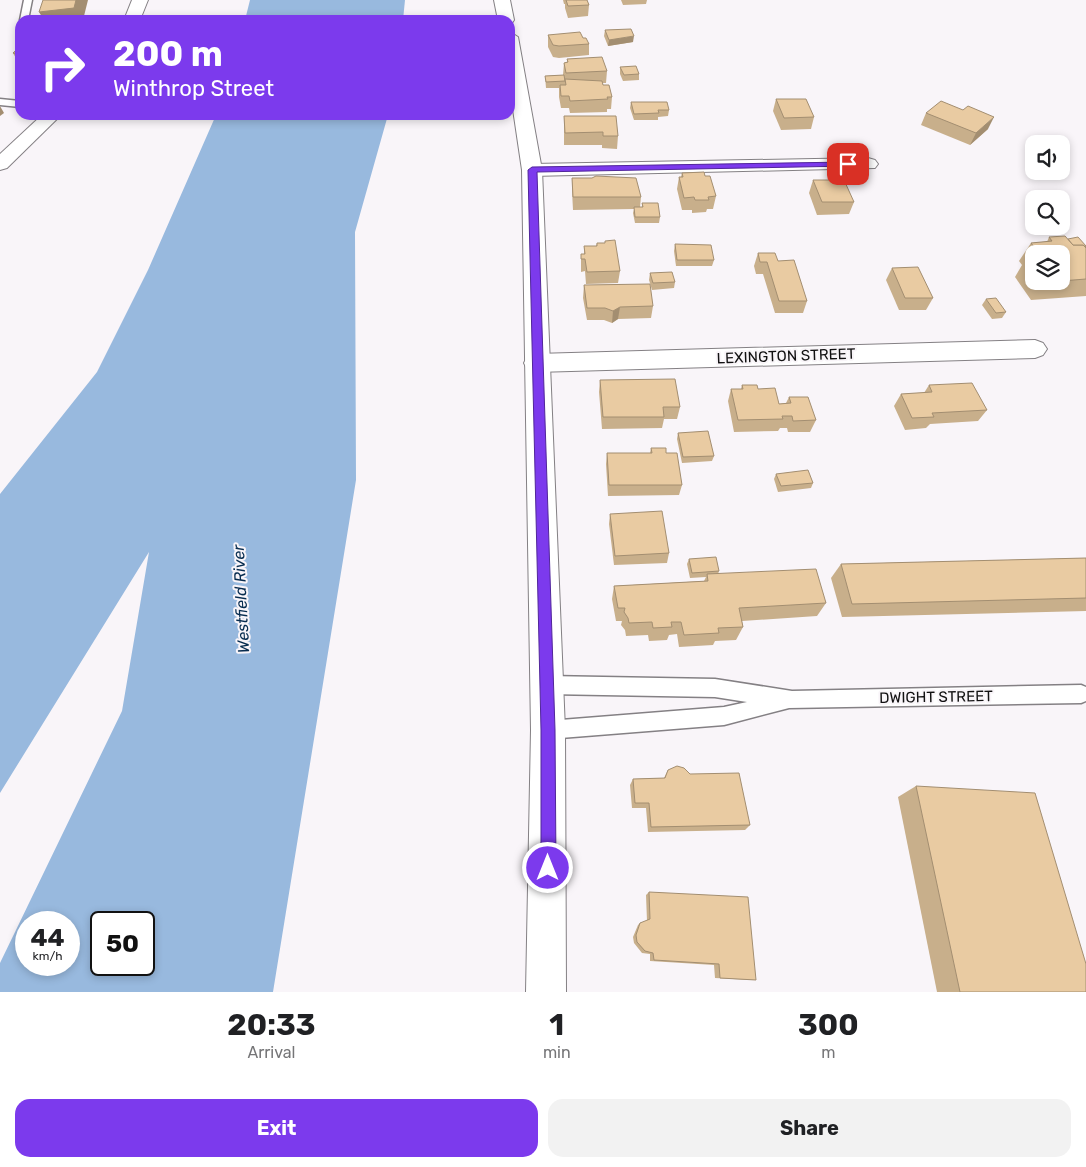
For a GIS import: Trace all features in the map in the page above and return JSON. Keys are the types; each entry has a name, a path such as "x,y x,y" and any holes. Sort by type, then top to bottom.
{"main road":[{"path":"134,15 140,0"},
{"path":"502,0 505,15"},
{"path":"515,67 532,170 536,364 548,730 548,928 546,992"},
{"path":"0,164 47,120"},
{"path":"532,170 868,164"},
{"name":"LEXINGTON STREET","path":"536,364 1035,349"}],"lane":[{"path":"25,15 28,0"},
{"path":"0,102 15,104"},
{"name":"DWIGHT STREET","path":"547,685 715,688 792,700 1081,694"},
{"name":"DWIGHT STREET","path":"548,730 724,716 792,700"}],"water":[{"path":"250,0 405,0 404,15 246,15"},
{"name":"Westfield River","path":"214,120 387,120 355,232 356,480 273,992 0,992 0,963 15,932 15,976 80,976 80,911 25,911 122,711 149,552 0,793 0,494 97,372 148,270"}],"building":[{"path":"43,0 76,0 74,8 39,12"},
{"path":"566,0 587,0 589,5 568,6"},
{"path":"631,29 634,36 609,40 605,30"},
{"path":"580,32 589,44 553,45 548,35"},
{"path":"602,57 607,71 566,73 564,63 568,62 567,59"},
{"path":"636,66 639,74 624,75 620,67"},
{"path":"564,75 565,81 546,82 545,76"},
{"path":"565,79 602,81 603,85 609,85 612,97 607,97 608,99 570,101 569,96 561,96 560,85 566,85"},
{"path":"776,99 806,99 814,117 784,118"},
{"path":"941,101 963,110 968,106 994,117 976,133 926,113"},
{"path":"631,102 667,102 669,110 658,110 659,113 634,114"},
{"path":"564,116 616,116 618,136 603,136 603,132 565,133"},
{"path":"704,172 705,176 710,176 716,196 708,197 709,200 695,200 694,197 684,198 679,177 683,177 682,173"},
{"path":"596,176 636,178 641,197 573,197 572,178 592,178"},
{"path":"813,180 844,180 854,202 822,202"},
{"path":"642,203 658,203 660,217 635,217 634,207 643,207"},
{"path":"1065,236 1073,245 1083,245 1086,248 1086,279 1070,280 1070,245 1032,245 1031,243 1052,241 1049,237"},
{"path":"1078,237 1086,247 1083,245 1073,245 1068,239"},
{"path":"615,240 620,271 587,272 585,259 581,259 581,254 585,254 584,246 597,246 597,243"},
{"path":"675,244 711,245 714,260 677,260"},
{"path":"758,253 775,253 778,261 794,260 807,301 779,301 767,262 760,262"},
{"path":"918,267 933,298 905,298 892,268"},
{"path":"672,272 675,282 653,283 650,273"},
{"path":"650,284 653,306 620,307 613,311 605,308 587,308 584,285"},
{"path":"996,298 1006,312 996,313 986,299"},
{"path":"675,379 680,407 663,407 664,417 603,417 600,380"},
{"path":"972,383 987,410 932,413 934,417 912,418 901,394 932,392 929,385"},
{"path":"742,385 757,385 758,389 775,388 779,404 791,403 789,397 808,397 816,420 793,421 792,416 782,416 783,419 738,420 731,389 743,389"},
{"path":"708,431 714,456 683,457 678,433"},
{"path":"651,448 666,448 666,453 677,453 682,485 609,485 607,453 652,453"},
{"path":"808,470 813,483 781,486 776,474"},
{"path":"662,511 669,553 615,556 610,514"},
{"path":"716,557 719,571 692,573 689,559"},
{"path":"1086,558 1086,598 852,604 841,564"},
{"path":"816,569 826,603 739,608 743,627 718,628 719,633 684,635 681,622 671,622 672,627 653,628 652,622 629,623 624,612 625,608 618,608 614,586 708,581 707,574"},
{"path":"677,766 684,768 690,774 739,773 750,825 651,827 649,803 635,803 633,779 665,778 668,770"},
{"path":"916,786 1035,793 1086,964 1086,992 960,992"},
{"path":"649,892 748,897 756,980 720,978 719,964 654,960 653,953 645,951 637,942 636,935 640,923 650,919"}],"route":[{"path":"548,868 548,730 536,364 532,170 848,164"}]}
